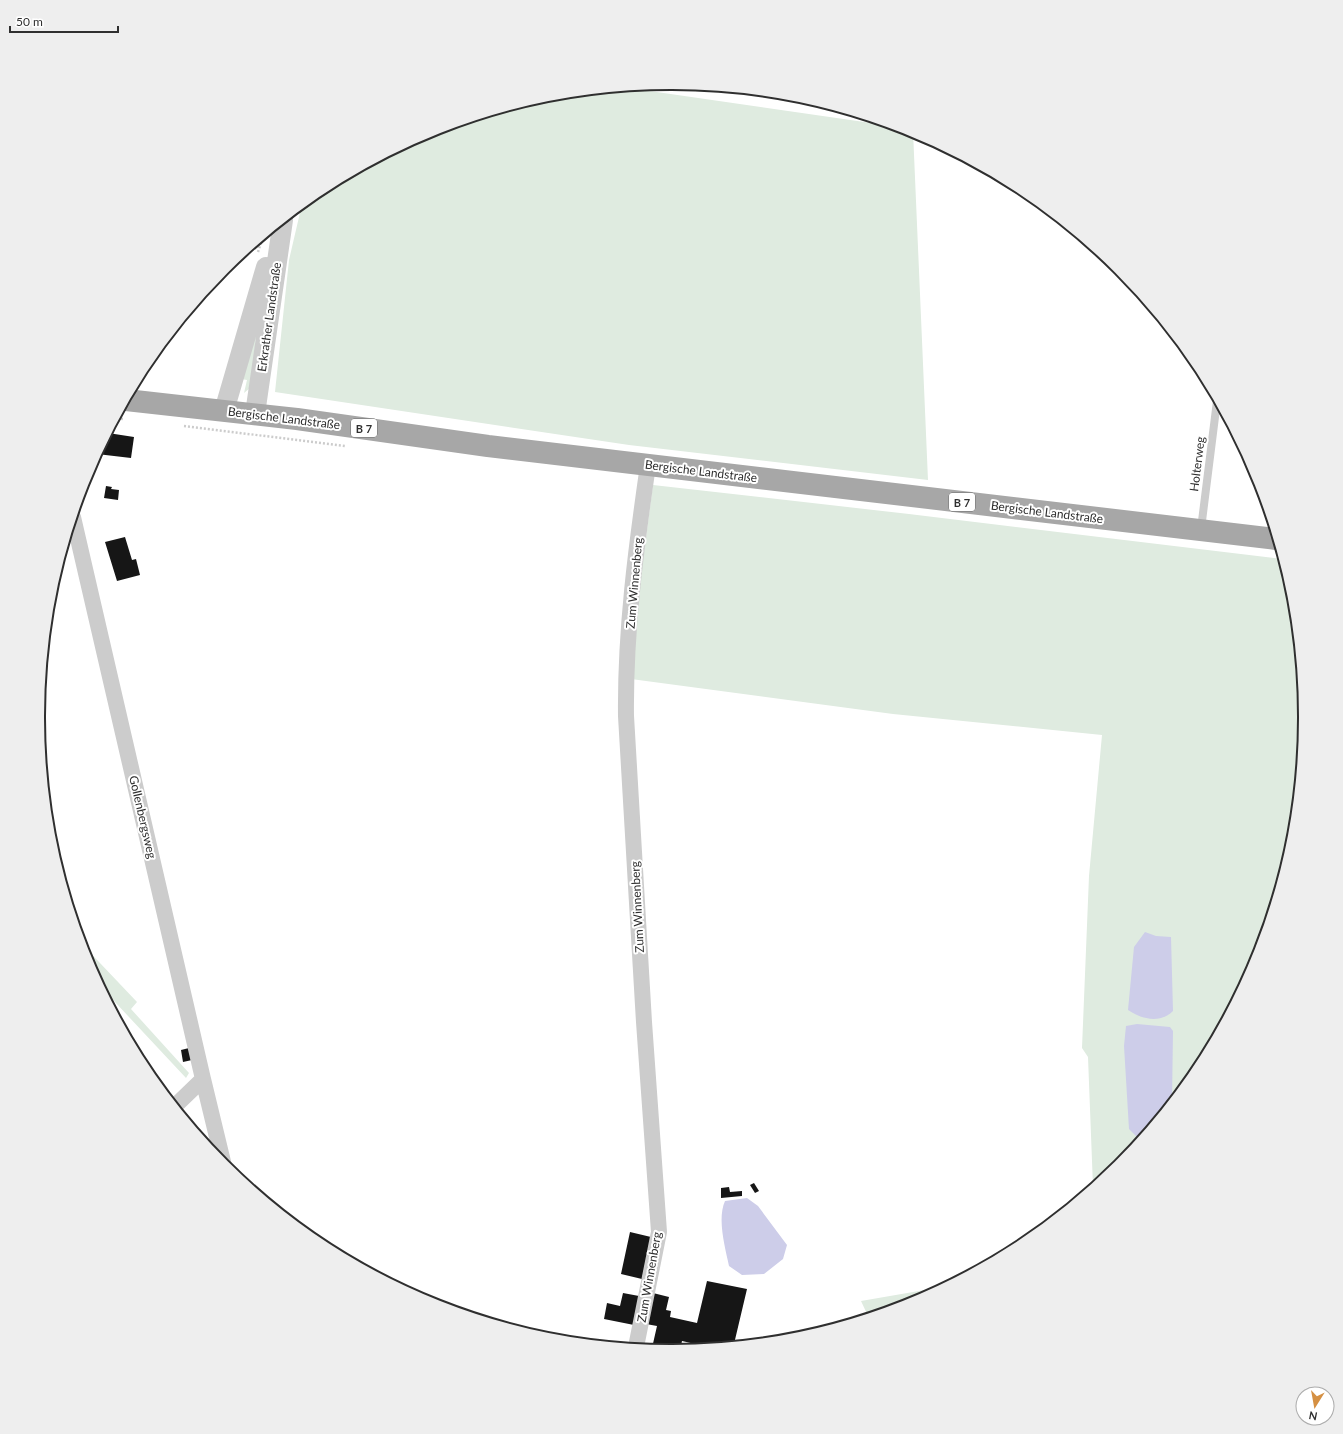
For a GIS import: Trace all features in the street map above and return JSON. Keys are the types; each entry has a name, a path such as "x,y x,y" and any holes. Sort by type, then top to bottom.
{"main road":[{"name":"Bergische Landstraße","path":"131,401 298,419 488,446 1272,539"}],"street":[{"name":"Erkrather Landstraße","path":"255,414 282,226"},
{"name":"Erkrather Landstraße","path":"224,410 278,230"},
{"name":"Zum Winnenberg","path":"637,1342 659,1232 644,1022 626,716 626,677 634,563 648,465"},
{"name":"Gollenbergsweg","path":"75,526 221,1152"},
{"path":"178,1103 203,1079"}],"lane":[{"name":"Holterweg","path":"1201,530 1217,409"}],"shaded area":[{"path":"650,91 873,124 913,139 928,480 629,445 275,392 289,260 300,213 323,196 358,174 394,155 432,138 509,112 590,96"},
{"path":"260,306 250,388 244,393 247,380 241,379"},
{"path":"653,485 1278,558 1293,635 1297,676 1298,717 1297,758 1293,799 1277,879 1265,918 1250,957 1214,1030 1169,1098 1143,1130 1115,1160 1093,1181 1088,1057 1082,1048 1089,876 1102,735 893,714 631,679 642,567"},
{"path":"92,955 137,1002 131,1009 189,1073 186,1078 113,1000"},
{"path":"924,1290 866,1312 861,1301"}],"water":[{"path":"1145,932 1156,936 1171,937 1173,1011 1162,1018 1156,1019 1145,1018 1128,1010 1134,947"},
{"path":"1137,1024 1170,1027 1173,1031 1172,1094 1137,1136 1129,1129 1124,1046 1126,1026"},
{"path":"747,1198 758,1206 787,1245 783,1259 764,1274 742,1275 729,1266 722,1233 723,1208 725,1201"}],"building":[{"path":"113,434 134,437 131,458 103,455"},
{"path":"106,486 112,487 111,489 119,490 118,500 104,498"},
{"path":"125,537 132,560 136,559 140,575 117,581 105,542"},
{"path":"189,1048 192,1060 183,1062 181,1050"},
{"path":"754,1183 759,1191 755,1193 750,1185"},
{"path":"729,1187 730,1192 742,1191 742,1196 721,1198 721,1188"},
{"path":"630,1232 651,1237 642,1279 621,1274"},
{"path":"707,1281 747,1289 735,1340 691,1343 682,1341 681,1344 672,1344 653,1343 657,1326 646,1324 653,1293 669,1297 666,1310 671,1311 670,1317 697,1323"},
{"path":"623,1293 639,1296 634,1325 604,1319 607,1303 620,1306"}]}
